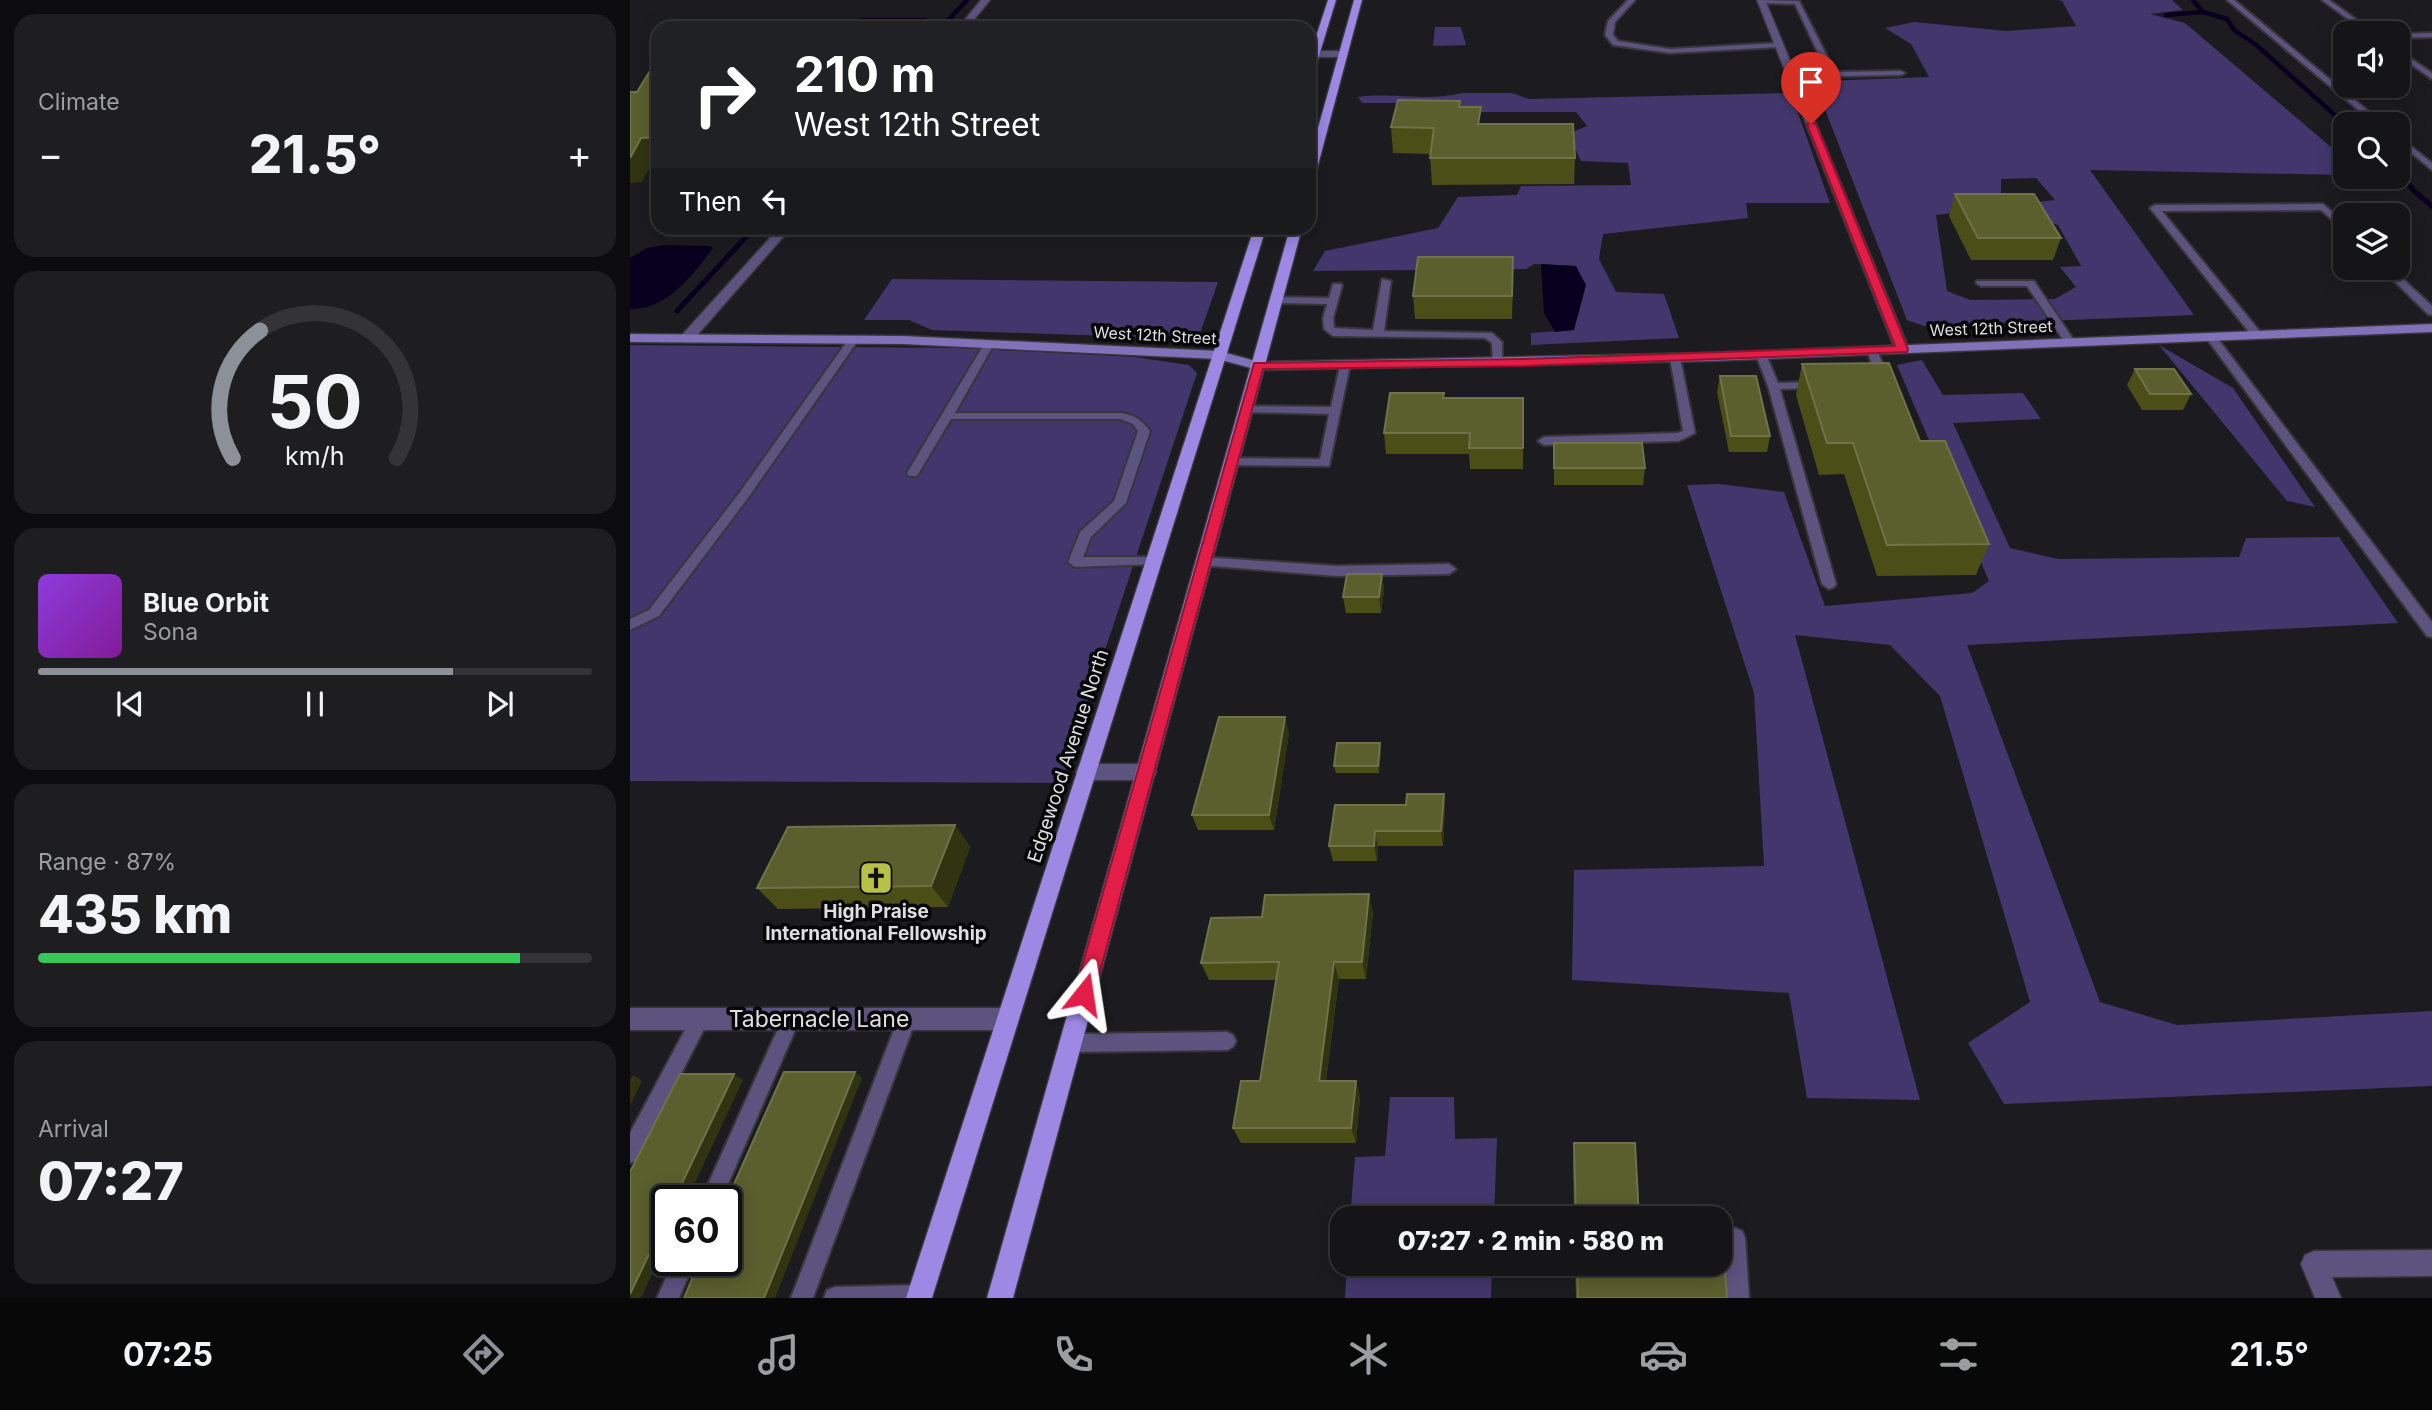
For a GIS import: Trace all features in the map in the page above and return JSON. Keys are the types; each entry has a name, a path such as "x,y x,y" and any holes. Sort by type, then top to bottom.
{"main road":[{"path":"1316,43 1332,0"},
{"path":"1316,154 1358,0"},
{"name":"Edgewood Avenue North","path":"919,1297 1258,235"},
{"path":"1000,1298 1294,235"}],"street":[{"path":"968,21 986,0"},
{"path":"1761,0 1902,349"},
{"path":"1316,54 1343,54"},
{"path":"1316,129 1323,129"},
{"path":"687,338 779,235"},
{"name":"West 12th Street","path":"630,338 854,339 989,344 1219,355 1258,366 1675,358 2432,328"},
{"path":"1086,772 1146,772"},
{"name":"Tabernacle Lane","path":"630,1019 1007,1019"},
{"path":"2328,1298 2314,1264 2432,1263"}],"lane":[{"path":"1632,0 1612,21 1609,35 1616,43 1639,49 1670,51 1779,45"},
{"path":"1761,0 1797,2 1832,74"},
{"path":"2230,0 2366,112"},
{"path":"2325,0 2354,21"},
{"path":"2410,36 2432,35"},
{"path":"2410,61 2432,77"},
{"path":"1791,75 1901,73"},
{"path":"2410,148 2432,167"},
{"path":"2257,335 2155,208 2323,207 2333,217"},
{"path":"2399,280 2432,312"},
{"path":"1378,334 1386,281"},
{"path":"1981,283 2030,283 2070,342"},
{"path":"1337,286 1328,318 1328,329 1333,333 1488,335 1497,342 1498,363"},
{"path":"1276,300 1334,301"},
{"path":"2211,337 2432,632"},
{"path":"630,625 654,613 744,495 854,339"},
{"path":"913,473 989,344"},
{"path":"1871,383 1887,389 1872,350"},
{"path":"1761,355 1774,386 1829,584"},
{"path":"1544,441 1679,437 1689,433 1675,358"},
{"path":"1231,462 1325,463 1345,365"},
{"path":"1774,386 1829,384"},
{"path":"1246,409 1336,411"},
{"path":"947,416 1122,416 1137,422 1144,431 1120,503 1085,535 1074,562 1153,561"},
{"path":"1203,562 1336,571 1449,569"},
{"path":"630,1153 699,1019"},
{"path":"718,1185 790,1019"},
{"path":"802,1298 907,1019"},
{"path":"1070,1043 1227,1041"},
{"path":"1735,1238 1738,1298"},
{"path":"668,1298 678,1276"},
{"path":"835,1298 919,1297"}],"shaded area":[{"path":"2057,0 2172,0 2183,10 2150,14 2185,23 2333,149 2333,175 2090,170 2194,315 1924,326 1907,320 1817,89 1822,81 1929,77 1911,44 1885,28 1914,22 2007,31 2076,26 2062,1","holes":["2036,178 2055,200 2021,204 2030,216 2058,225 2081,266 2060,267 2076,287 2055,299 1970,300 1947,291 1936,215 1979,210 2001,195 2001,179"]},
{"path":"861,18 926,18 930,21 854,21"},
{"path":"1435,27 1461,27 1466,45 1433,46"},
{"path":"1462,93 1512,93 1529,99 1791,93 1830,203 1746,203 1748,218 1603,234 1599,259 1616,292 1664,294 1679,338 1531,345 1531,333 1574,330 1576,266 1534,264 1526,269 1313,271 1325,251 1438,228 1458,197 1517,195 1521,186 1631,185 1628,163 1581,161 1568,134 1587,126 1576,112 1438,112 1415,103 1362,103 1358,97 1436,97"},
{"path":"665,245 713,248 687,280 667,298 643,308 630,309 630,258 647,248"},
{"path":"1541,264 1576,266 1586,285 1574,330 1555,332 1544,313"},
{"path":"892,279 1218,282 1198,339 932,330 909,320 864,320"},
{"path":"630,345 961,348 1134,357 1189,365 1197,373 1061,783 630,781"},
{"path":"2159,345 2233,388 2315,507 2287,501"},
{"path":"1922,360 1943,395 2023,393 2041,419 1953,423 2010,548 2058,559 2239,557 2246,538 2339,537 2398,623 1967,645 2100,1002 2177,1025 2432,1011 2432,1086 2004,1104 1968,1043 2030,1002 1940,696 1890,645 1795,635 1920,1100 1807,1098 1789,993 1572,980 1574,870 1764,866 1754,693 1687,485 1719,484 1784,492 1825,606 1972,593 1989,581 1897,365"},
{"path":"1390,1097 1454,1097 1455,1139 1497,1138 1494,1206 1351,1206 1355,1157 1385,1156"},
{"path":"1346,1276 1492,1276 1491,1298 1345,1298"}],"building":[{"path":"650,71 651,137 641,138 630,158 630,92 637,92"},
{"path":"1398,100 1460,101 1459,107 1481,107 1478,124 1573,124 1575,158 1430,158 1434,128 1391,127"},
{"path":"1955,194 2034,194 2061,238 1978,238"},
{"path":"1418,257 1513,257 1512,296 1413,296"},
{"path":"1889,363 1920,441 1945,441 1989,544 1887,545 1853,443 1827,443 1802,364"},
{"path":"2135,369 2174,369 2191,394 2150,394"},
{"path":"1720,376 1756,376 1770,436 1731,436"},
{"path":"1390,393 1444,393 1443,398 1523,398 1523,448 1469,448 1470,433 1384,433"},
{"path":"1554,443 1642,443 1645,468 1554,468"},
{"path":"1347,574 1382,574 1379,597 1343,597"},
{"path":"1219,717 1285,717 1269,815 1192,815"},
{"path":"1337,743 1380,743 1378,766 1334,766"},
{"path":"1407,794 1444,794 1441,831 1375,831 1374,846 1329,846 1335,805 1406,805"},
{"path":"955,825 931,886 757,888 788,827"},
{"path":"1369,894 1362,962 1334,962 1319,1081 1356,1081 1351,1128 1233,1128 1241,1081 1260,1081 1279,962 1201,963 1211,918 1262,917 1265,895"},
{"path":"784,1072 855,1072 764,1298 684,1298 693,1276 742,1276 742,1185 734,1185"},
{"path":"680,1074 734,1074 681,1185 651,1185 651,1250 630,1294 630,1172"},
{"path":"1574,1143 1635,1143 1638,1206 1576,1206"},
{"path":"1577,1276 1725,1276 1727,1298 1578,1298"}],"waterway":[{"path":"948,21 967,0"},
{"path":"2193,0 2203,12"},
{"path":"2166,15 2203,12"},
{"path":"2203,12 2227,19 2234,30 2255,44 2333,113"},
{"path":"2410,186 2432,206"},
{"path":"677,311 746,237"}],"place":[{"name":"High Praise International Fellowship","path":"876,878"}],"route":[{"path":"1084,994 1258,366 1523,362 1902,349 1811,124"}]}
